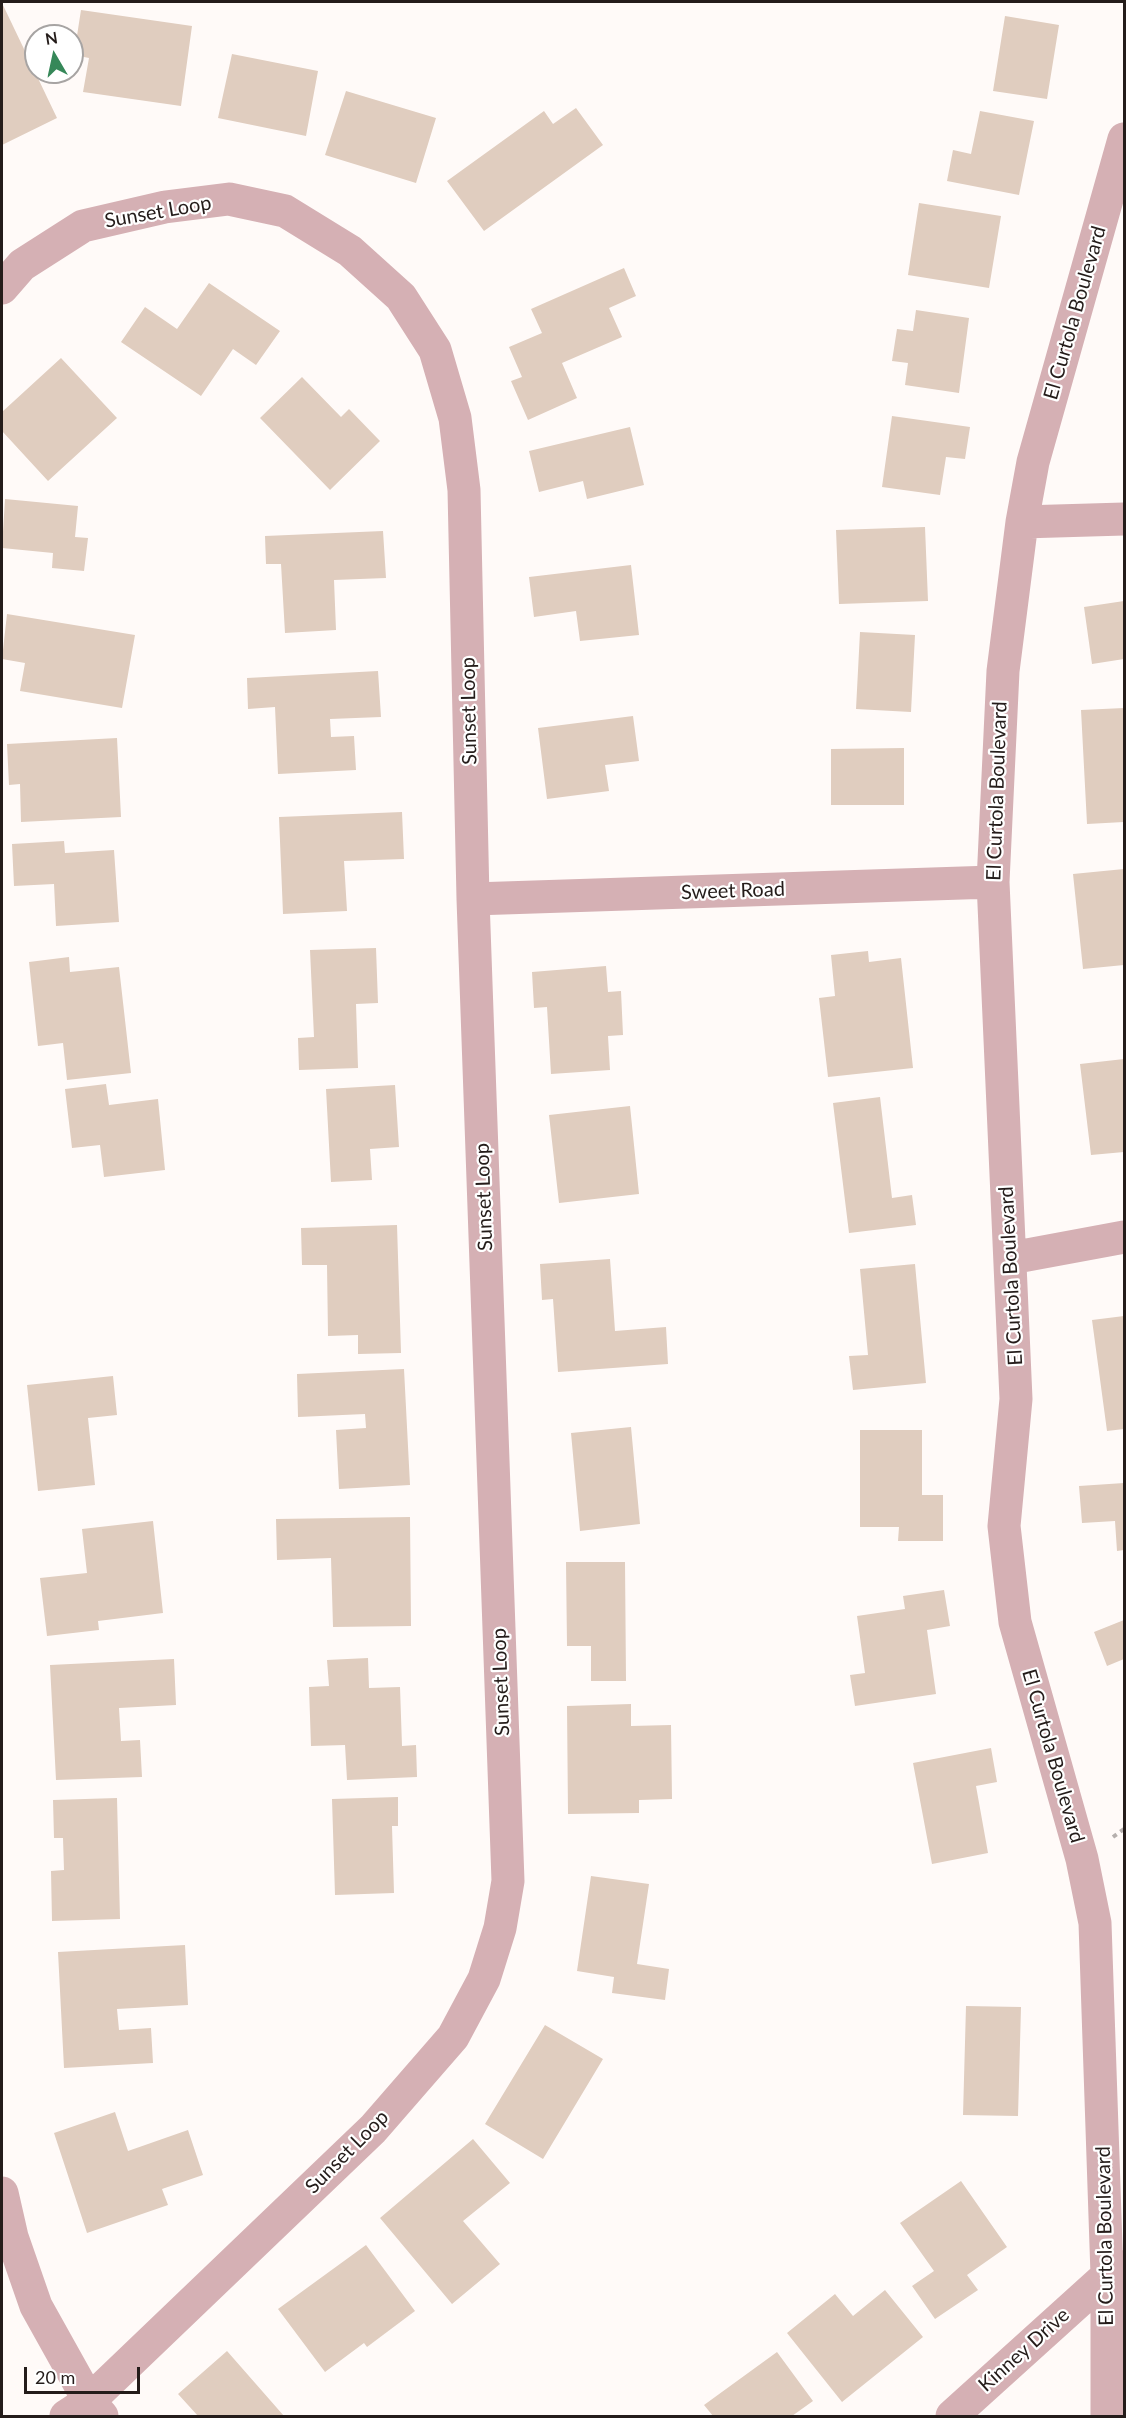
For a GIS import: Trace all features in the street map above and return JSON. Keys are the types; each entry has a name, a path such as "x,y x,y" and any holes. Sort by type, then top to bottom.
{"street":[{"name":"El Curtola Boulevard","path":"1107,2416 1116,2268 1095,1923 1082,1859 1015,1622 1004,1526 1017,1399 993,882 1003,671 1022,522 1033,462 1125,139"},
{"name":"Sunset Loop","path":"2,288 22,265 83,226 165,207 229,199 285,211 350,251 401,297 435,350 455,418 463,480 473,899 508,1881 500,1928 484,1979 453,2037 373,2129 86,2411 36,2306 12,2236 2,2193"},
{"path":"1022,522 1125,519"},
{"name":"Sweet Road","path":"473,899 993,882"},
{"path":"1011,1258 1125,1237"},
{"name":"Kinney Drive","path":"952,2416 1116,2268"}],"building":[{"path":"2,3 24,49 24,84 41,84 57,118 2,145"},
{"path":"81,10 192,26 181,106 83,92 89,58 84,57 84,24 79,24"},
{"path":"1005,16 1059,25 1047,99 993,91"},
{"path":"232,54 318,71 306,136 218,118"},
{"path":"346,91 436,118 416,183 325,155"},
{"path":"576,108 603,145 484,231 447,181 544,111 553,124"},
{"path":"980,111 1034,121 1019,195 947,181 953,150 971,154"},
{"path":"919,203 1001,216 989,288 908,275"},
{"path":"624,268 636,296 609,308 622,337 562,363 577,398 528,420 511,381 522,377 509,347 542,333 531,309"},
{"path":"209,283 280,331 256,365 233,349 201,396 121,342 145,307 177,329"},
{"path":"916,310 969,318 959,393 905,385 908,363 892,361 897,329 913,331"},
{"path":"61,358 117,418 48,481 2,431 2,412"},
{"path":"302,377 341,417 349,409 380,441 330,490 260,418"},
{"path":"892,416 970,427 965,459 946,457 940,495 882,487"},
{"path":"630,427 644,485 587,499 583,481 539,492 529,451"},
{"path":"5,499 78,506 75,537 88,538 84,571 52,568 53,553 2,548"},
{"path":"925,527 928,601 839,604 836,530"},
{"path":"383,531 386,578 334,580 336,630 285,633 281,564 266,564 265,536"},
{"path":"631,565 639,635 580,641 576,611 534,617 529,577"},
{"path":"1124,601 1124,659 1092,664 1084,607"},
{"path":"7,614 135,635 122,708 20,691 25,663 2,659"},
{"path":"860,632 915,635 911,712 856,709"},
{"path":"378,671 381,717 330,719 331,737 354,736 356,770 278,774 275,707 248,709 247,678"},
{"path":"1124,708 1124,822 1087,824 1081,710"},
{"path":"633,716 639,761 605,765 609,791 547,799 538,728"},
{"path":"117,738 121,817 21,822 20,784 9,785 7,744"},
{"path":"904,748 904,805 831,805 831,749"},
{"path":"402,812 404,859 344,861 347,911 283,914 279,817"},
{"path":"64,841 65,853 114,850 119,922 56,926 54,884 14,886 12,844"},
{"path":"1124,869 1124,965 1083,969 1073,874"},
{"path":"376,948 378,1003 356,1004 358,1068 299,1070 298,1038 314,1037 310,950"},
{"path":"868,951 869,962 901,958 913,1068 828,1077 819,998 835,996 831,955"},
{"path":"69,957 70,972 119,967 131,1073 67,1080 63,1043 38,1046 29,962"},
{"path":"606,966 608,992 621,991 623,1035 608,1036 610,1070 551,1074 547,1007 534,1008 532,972"},
{"path":"1124,1059 1124,1152 1091,1155 1080,1064"},
{"path":"106,1084 109,1105 158,1099 165,1170 104,1177 100,1145 72,1148 65,1089"},
{"path":"395,1085 399,1147 370,1149 372,1180 331,1182 326,1089"},
{"path":"880,1097 892,1198 912,1195 916,1225 849,1233 833,1103"},
{"path":"630,1106 639,1194 559,1203 549,1115"},
{"path":"397,1225 401,1353 358,1354 358,1335 328,1336 327,1265 302,1265 301,1228"},
{"path":"610,1259 615,1331 666,1327 668,1364 558,1372 553,1299 542,1300 540,1264"},
{"path":"915,1264 926,1383 853,1390 849,1356 868,1355 860,1269"},
{"path":"1124,1316 1124,1429 1107,1431 1092,1320"},
{"path":"404,1369 410,1485 339,1489 336,1430 366,1428 365,1414 298,1417 297,1374"},
{"path":"113,1376 117,1415 88,1418 95,1485 38,1491 27,1385"},
{"path":"631,1427 640,1524 580,1531 571,1433"},
{"path":"860,1430 922,1430 922,1495 943,1495 943,1541 898,1541 899,1527 860,1527"},
{"path":"1124,1483 1124,1550 1117,1551 1115,1521 1082,1523 1079,1486"},
{"path":"410,1517 411,1626 333,1627 331,1558 277,1560 276,1519"},
{"path":"153,1521 163,1613 98,1621 99,1630 47,1636 40,1578 87,1573 82,1529"},
{"path":"566,1562 625,1562 626,1681 591,1681 591,1646 567,1646"},
{"path":"944,1590 950,1626 927,1630 936,1694 855,1706 850,1675 865,1673 857,1616 905,1609 903,1596"},
{"path":"1124,1620 1124,1659 1107,1666 1094,1632"},
{"path":"368,1658 369,1688 400,1687 402,1746 416,1745 417,1777 347,1780 345,1745 311,1746 309,1687 329,1686 327,1660"},
{"path":"174,1659 176,1705 119,1708 121,1741 140,1740 142,1777 56,1780 50,1665"},
{"path":"631,1704 631,1726 671,1725 672,1799 639,1800 639,1813 568,1814 567,1706"},
{"path":"991,1748 997,1782 976,1786 988,1853 932,1864 913,1763"},
{"path":"398,1797 398,1826 392,1826 394,1893 335,1895 332,1799"},
{"path":"117,1798 120,1919 52,1921 51,1871 64,1870 63,1838 54,1838 53,1800"},
{"path":"591,1876 649,1884 637,1964 669,1969 665,2000 612,1993 614,1977 577,1971"},
{"path":"185,1945 188,2005 117,2009 119,2030 151,2028 153,2063 64,2068 58,1952"},
{"path":"966,2006 1021,2007 1018,2116 963,2115"},
{"path":"545,2025 603,2059 543,2159 485,2124"},
{"path":"115,2112 128,2151 188,2130 203,2175 162,2189 168,2205 87,2233 54,2133"},
{"path":"473,2139 510,2183 463,2221 500,2264 452,2304 380,2218"},
{"path":"961,2181 1007,2247 967,2275 978,2290 935,2319 912,2286 934,2271 900,2223"},
{"path":"366,2245 415,2311 367,2347 364,2343 325,2372 278,2309"},
{"path":"885,2290 923,2337 842,2402 787,2333 835,2294 853,2316"},
{"path":"227,2351 284,2416 198,2416 178,2394"},
{"path":"777,2352 813,2401 792,2416 713,2416 704,2405"}]}
